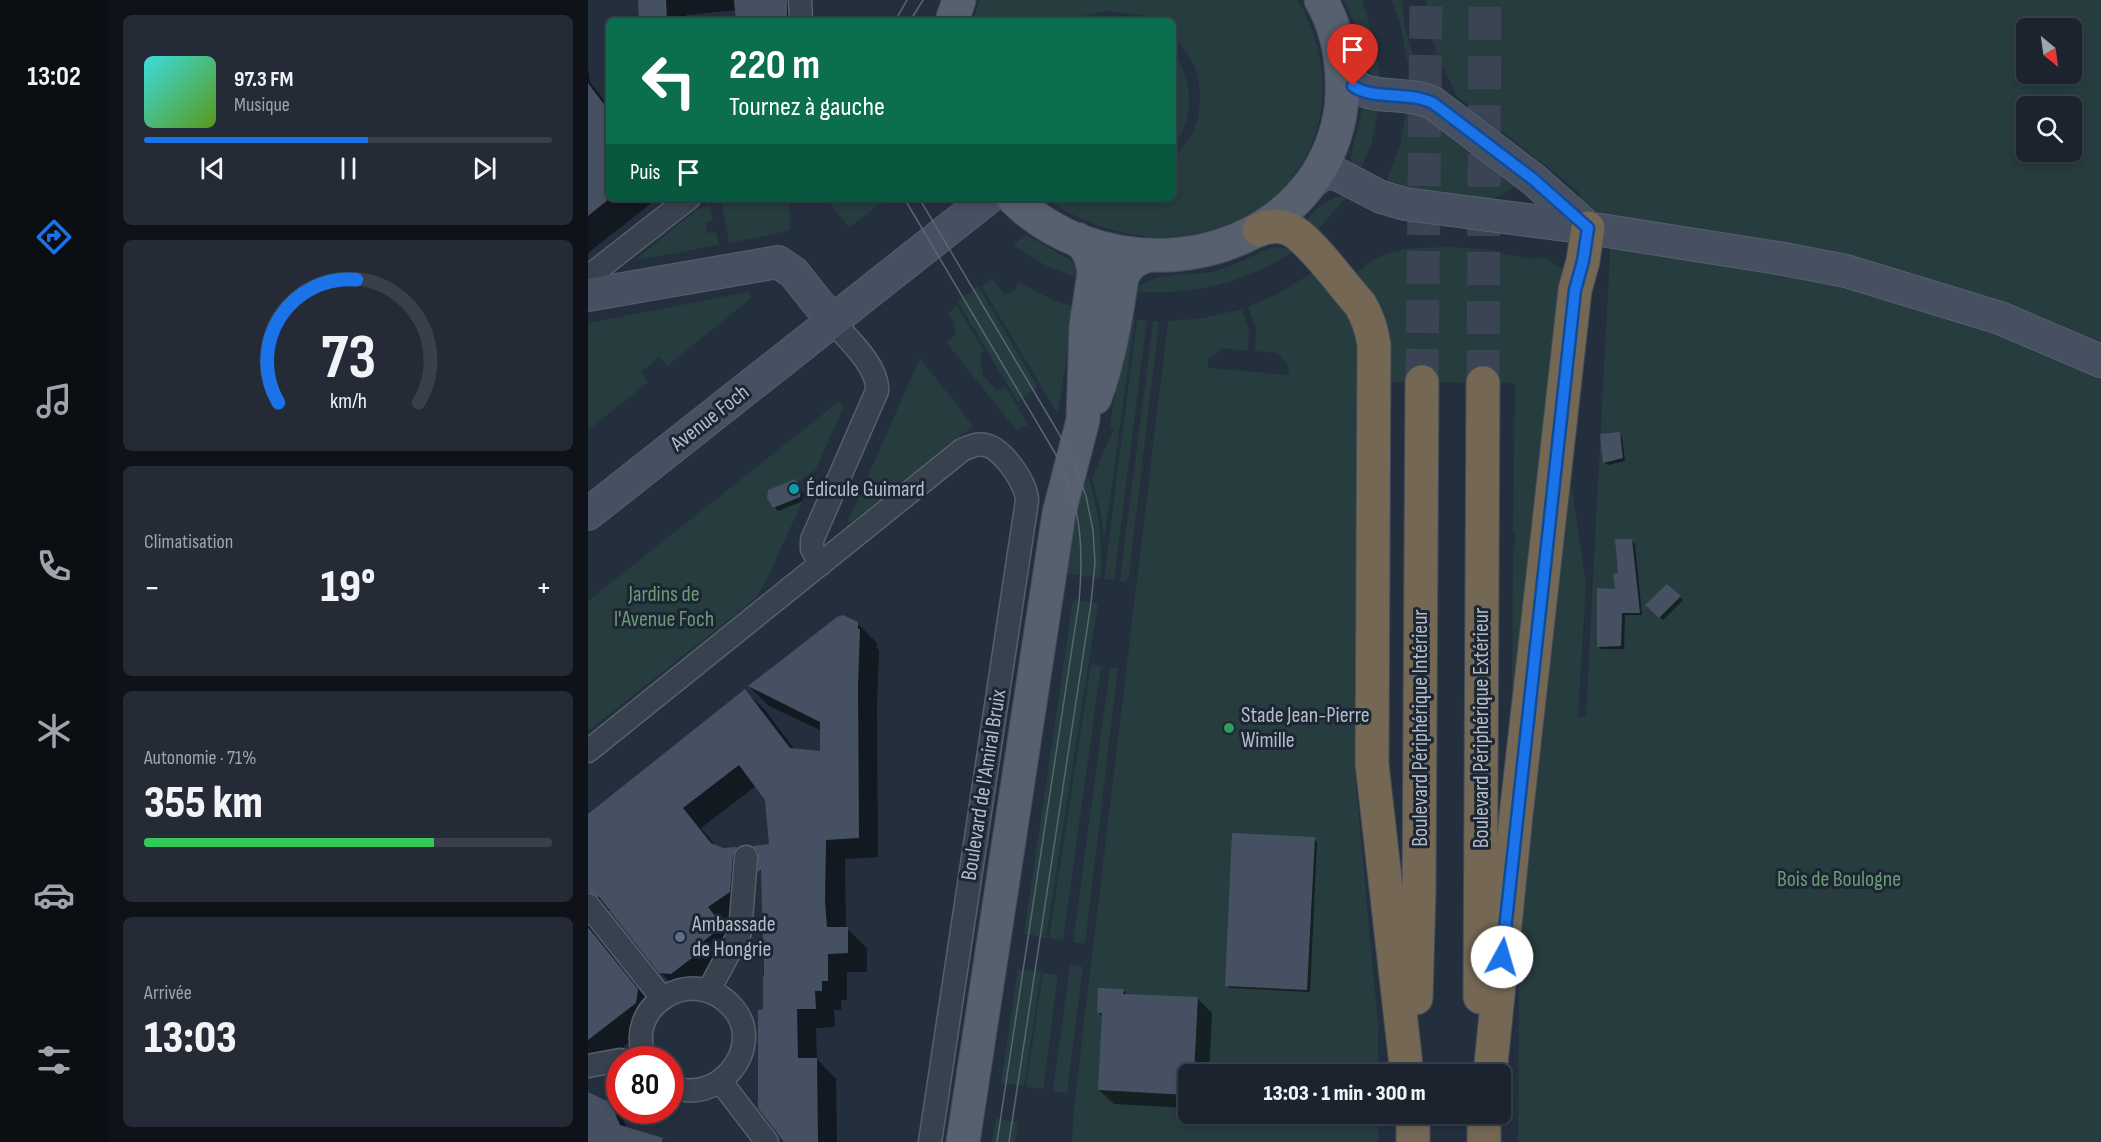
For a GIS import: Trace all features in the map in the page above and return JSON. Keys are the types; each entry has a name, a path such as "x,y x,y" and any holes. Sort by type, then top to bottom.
{"highway":[{"path":"1259,230 1267,227 1284,228 1299,235 1360,304 1373,331 1372,764 1406,1064"},
{"path":"1491,1064 1516,816 1575,290 1583,261 1588,228"},
{"name":"Boulevard Périphérique Intérieur","path":"1414,1064 1419,891 1422,382"},
{"name":"Boulevard Périphérique Extérieur","path":"1483,382 1479,957 1483,1064"}],"main road":[{"path":"953,18 959,0"},
{"path":"1311,183 1324,163 1337,129 1342,97 1342,66 1337,38 1321,0"},
{"path":"1342,66 1347,79 1359,90 1414,97 1433,103 1533,179 1588,228"},
{"path":"1017,201 1034,215 1077,239 1112,250 1151,255 1174,255 1213,249 1259,230 1283,213 1322,174 1335,173 1396,203 1588,228 1846,271 2000,318 2101,361"},
{"name":"Avenue Foch","path":"588,514 984,201"},
{"name":"Boulevard de l'Amiral Bruix","path":"963,1142 1059,513 1083,420 1086,326 1094,265 1088,250 1077,239"},
{"name":"Boulevard de l'Amiral Bruix","path":"1076,451 1107,361 1122,277 1132,262 1140,257 1151,255"},
{"path":"588,295 778,262 794,273 832,321"}],"street":[{"path":"800,0 801,18"},
{"path":"588,277 685,201"},
{"path":"588,751 821,564 812,549 812,540 877,391 877,385 868,364 832,321"},
{"name":"Boulevard de l'Amiral Bruix","path":"821,564 962,450 975,445 985,444 998,452 1026,490 1027,501 930,1142"},
{"path":"709,990 740,932 746,857"},
{"path":"588,905 662,998"},
{"path":"639,1046 644,1024 651,1010 662,998 676,991 693,988 709,990 723,998 735,1009 742,1024 744,1040 741,1056 733,1070 721,1082 707,1088 684,1088"},
{"path":"588,1066 606,1063"},
{"path":"721,1082 767,1142"}],"green space":[{"path":"980,0 1298,0 1315,40 1322,80 1320,118 1307,153 1287,184 1258,209 1221,227 1178,236 1143,236 1108,229 1075,216 1049,201 1176,201 1176,156 1191,136 1198,120 1200,101 1195,67 1176,39 1176,18 1148,18 1141,15 1106,11 1080,18 974,18"},
{"path":"1344,0 1362,0 1375,42 1380,80 1369,71 1366,65 1350,12"},
{"path":"1392,0 1402,0 1405,27 1416,67 1407,60 1401,27"},
{"name":"Bois de Boulogne","path":"1426,0 2101,0 2101,1142 1518,1142 1519,970 1522,920 1571,484 1586,583 1578,718 1586,715 1611,233 1588,228 1578,191 1457,96 1437,55 1428,23"},
{"path":"1176,56 1188,86 1189,98 1189,111 1181,135 1176,142"},
{"path":"1379,104 1372,142 1361,169 1350,159 1362,109 1365,106"},
{"path":"1413,106 1517,185 1493,200 1399,187 1386,183 1400,145 1407,107"},
{"path":"1336,197 1346,197 1315,233 1306,220 1320,206"},
{"path":"723,201 789,201 790,229 729,243"},
{"path":"831,201 883,201 849,228 832,206"},
{"path":"710,205 713,220 705,222 707,233 716,232 719,245 638,260 696,210"},
{"path":"1026,235 1071,260 1079,270 1081,279 1045,265 1013,245"},
{"path":"1276,247 1294,251 1257,271 1218,285 1177,291 1135,291 1142,284 1151,280 1172,275 1214,271"},
{"path":"1448,247 1483,249 1528,259 1546,258 1565,271 1514,690 1512,688 1515,383 1389,382 1353,276 1369,263 1389,253 1408,249"},
{"name":"Stade Jean-Pierre Wimille","path":"1315,271 1358,325 1356,784 1378,1025 1378,1064 1178,1064 1178,1124 1378,1124 1378,1142 1072,1142 1074,1106 1168,321 1205,318 1242,309 1249,330 1248,351 1222,348 1208,359 1208,368 1288,375 1289,367 1277,353 1255,351 1256,329 1248,307 1277,294"},
{"path":"992,279 1004,294 1016,290 1018,282 1051,299 1074,307 1058,414 982,287"},
{"path":"978,286 1037,386 1018,402 958,302"},
{"path":"748,292 750,299 667,366 659,357 641,372 648,382 588,430 588,323"},
{"path":"957,306 984,351 980,354 983,375 997,391 1006,387 1030,428 1024,425 1017,431 946,342 956,335 953,321 947,314"},
{"path":"1127,319 1135,319 1104,541 1101,513 1092,479 1114,428 1110,426"},
{"path":"1137,320 1147,320 1114,580 1104,579"},
{"path":"1153,321 1159,321 1129,576 1126,581 1120,581"},
{"path":"920,358 973,426 850,523 848,521"},
{"name":"Jardins de l'Avenue Foch","path":"837,403 840,403 843,408 816,469 798,482 804,498 756,598 588,731 588,601"},
{"path":"1088,477 1099,527 1101,578 1062,573 1075,506"},
{"path":"1073,600 1098,603 1046,938 1024,934"},
{"path":"1091,664 1101,666 1063,940 1049,938"},
{"path":"1110,667 1118,668 1085,944 1073,942"},
{"path":"1070,965 1083,967 1067,1093 1053,1091"},
{"path":"1018,969 1041,972 1024,1086 1001,1083"},
{"path":"1043,973 1058,975 1043,1089 1026,1087"},
{"path":"996,1119 1018,1122 1015,1142 992,1142"}],"building":[{"path":"638,0 666,0 667,18 639,18"},
{"path":"734,0 787,0 787,18 736,18"},
{"path":"588,83 606,107 607,201 588,216"},
{"path":"1620,432 1623,458 1603,463 1600,434"},
{"path":"795,479 801,488 800,497 773,508 767,498 768,490"},
{"path":"1615,539 1632,539 1640,613 1622,613 1621,646 1597,647 1597,588 1615,589 1613,574 1618,573"},
{"path":"1667,584 1681,596 1659,618 1645,605"},
{"path":"843,615 858,622 858,629 860,629 859,838 826,840 825,900 827,927 848,927 848,953 828,954 828,981 822,981 822,991 815,991 816,1009 797,1009 798,1058 817,1058 818,1142 784,1142 758,1108 758,1010 763,1009 764,977 761,870 758,872 758,852 753,846 769,844 765,800 739,765 683,808 711,843 723,848 737,847 733,856 730,892 708,907 723,926 692,950 696,955 671,974 659,973 599,897 588,892 588,814 745,689 790,748 820,751 820,722 748,686 837,617"},
{"path":"1232,833 1315,837 1307,990 1225,986"},
{"path":"588,927 638,989 636,1003 588,1040"},
{"path":"1098,988 1124,989 1123,994 1198,997 1195,1064 1178,1064 1178,1094 1098,1090 1102,1013 1097,1013"},
{"path":"588,1092 606,1101 606,1124 620,1124 663,1138 662,1142 588,1142"}],"tunnel":[{"path":"1422,382 1426,0"},
{"path":"1483,383 1485,0"}],"tram line":[{"path":"897,18 907,0"},
{"path":"912,18 923,0"},
{"path":"906,201 1055,453 1064,472 1079,525 1081,562 1079,602 997,1142"},
{"path":"921,201 1058,432 1073,461 1086,496 1093,530 1095,563 1091,603 1009,1142"}],"place":[{"name":"Édicule Guimard","path":"794,489"},
{"name":"Stade Jean-Pierre Wimille","path":"1229,728"},
{"name":"Ambassade de Hongrie","path":"680,937"}],"route":[{"path":"1353,86 1367,92 1414,97 1433,103 1533,179 1588,228 1587,244 1575,290 1502,957"}]}
